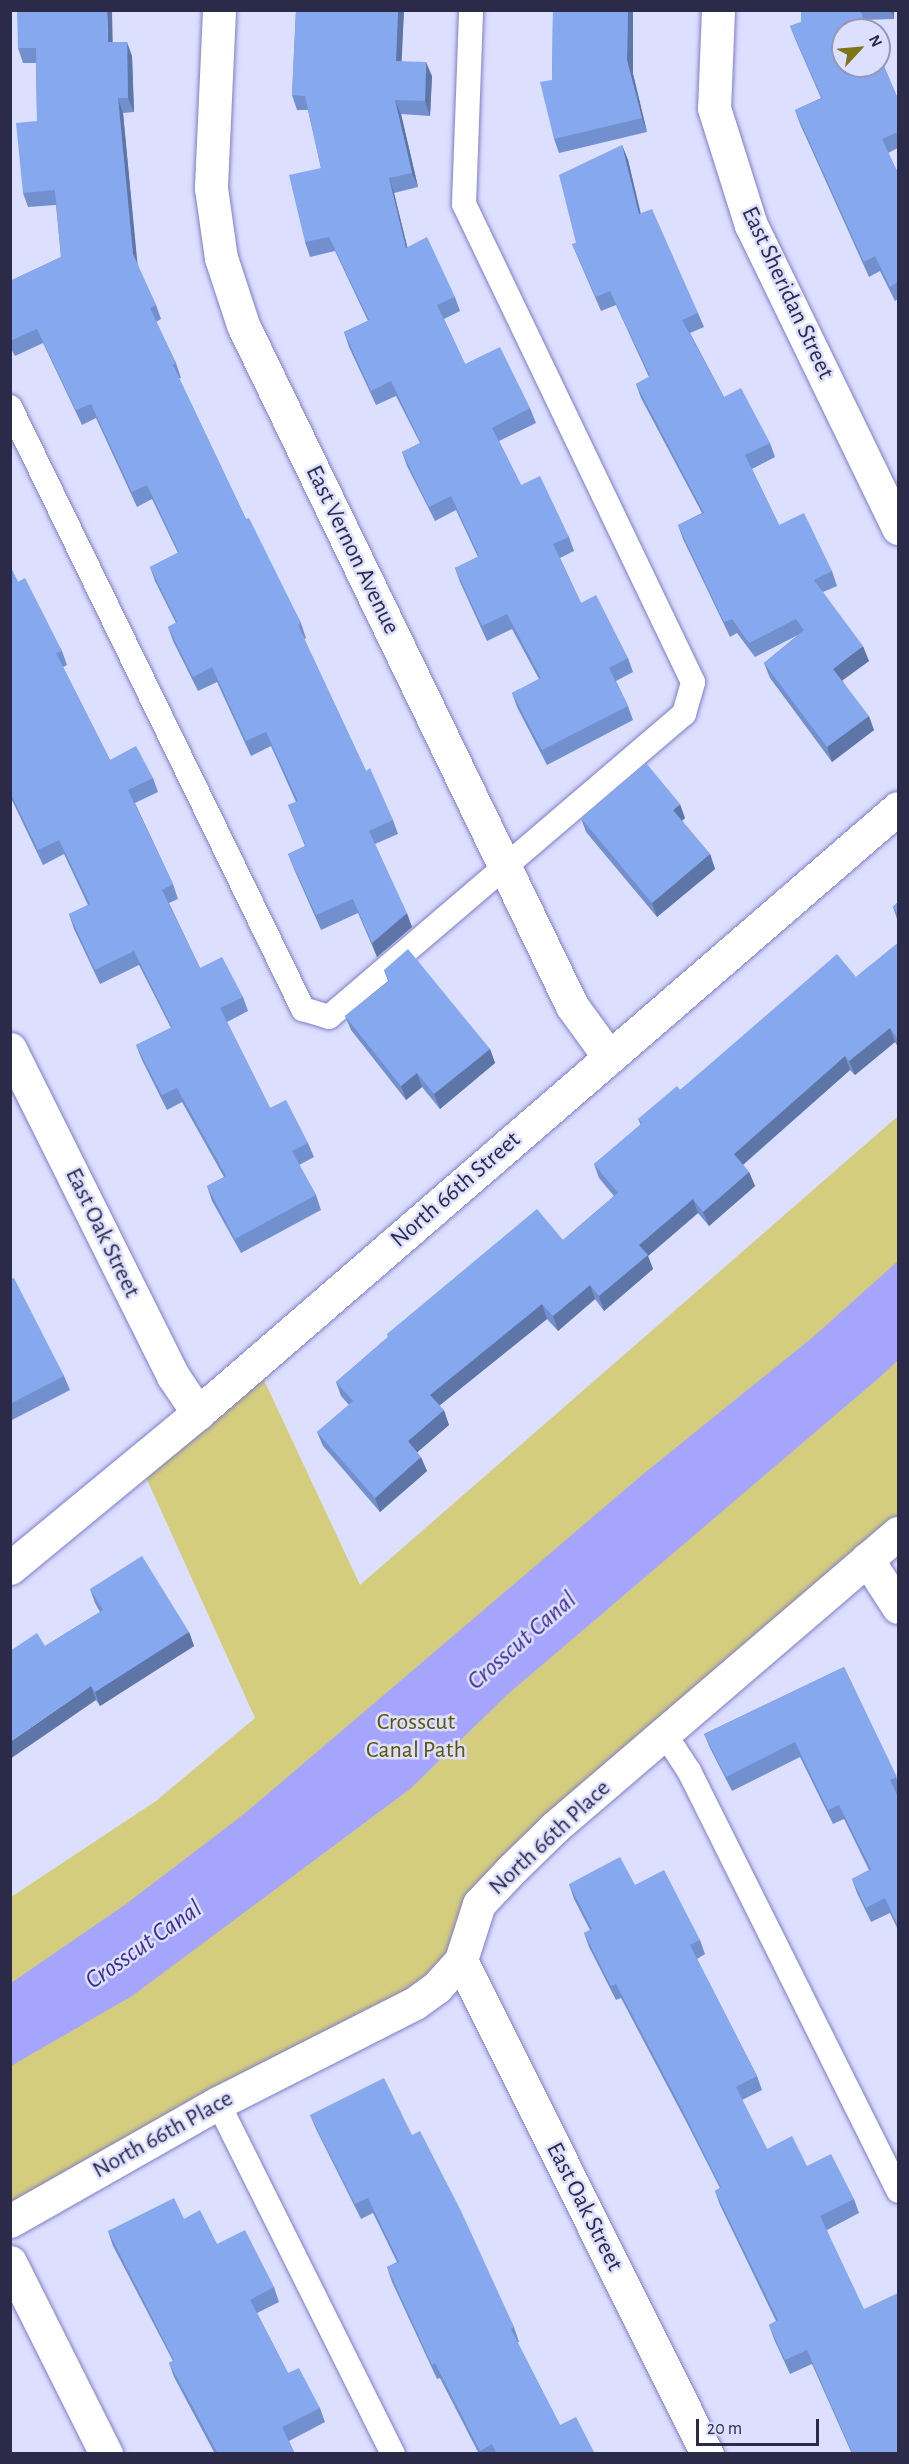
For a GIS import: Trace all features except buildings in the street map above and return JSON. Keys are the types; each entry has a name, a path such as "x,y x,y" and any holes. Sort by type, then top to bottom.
{"street":[{"name":"East Vernon Avenue","path":"219,10 211,188 221,258 243,325 572,1006 609,1057"},
{"name":"East Sheridan Street","path":"718,10 714,108 751,225 898,528"},
{"name":"North 66th Street","path":"10,1568 198,1413 898,808"},
{"name":"East Oak Street","path":"10,1049 173,1376 198,1413"},
{"name":"North 66th Place","path":"10,2221 218,2103 415,2003 437,1987 461,1960 479,1904 555,1827 666,1736 898,1533"},
{"path":"867,1559 898,1607"},
{"name":"East Oak Street","path":"461,1960 707,2454"},
{"path":"10,2262 106,2454"}],"lane":[{"path":"10,407 303,1009 329,1017 506,870 684,714 693,682 464,204 471,10"},
{"path":"666,1736 689,1771 898,2191"},
{"path":"218,2103 393,2454"}],"green space":[{"name":"Crosscut Canal Path","path":"898,1116 898,1533 511,1870 461,1960 11,2221 11,1897 156,1801 255,1718 139,1462 255,1361 360,1585"}],"water":[{"name":"Crosscut Canal","path":"898,1261 898,1360 880,1377 508,1694 410,1789 132,1996 11,2066 11,1983 126,1904 244,1814 642,1475 813,1337"}]}
